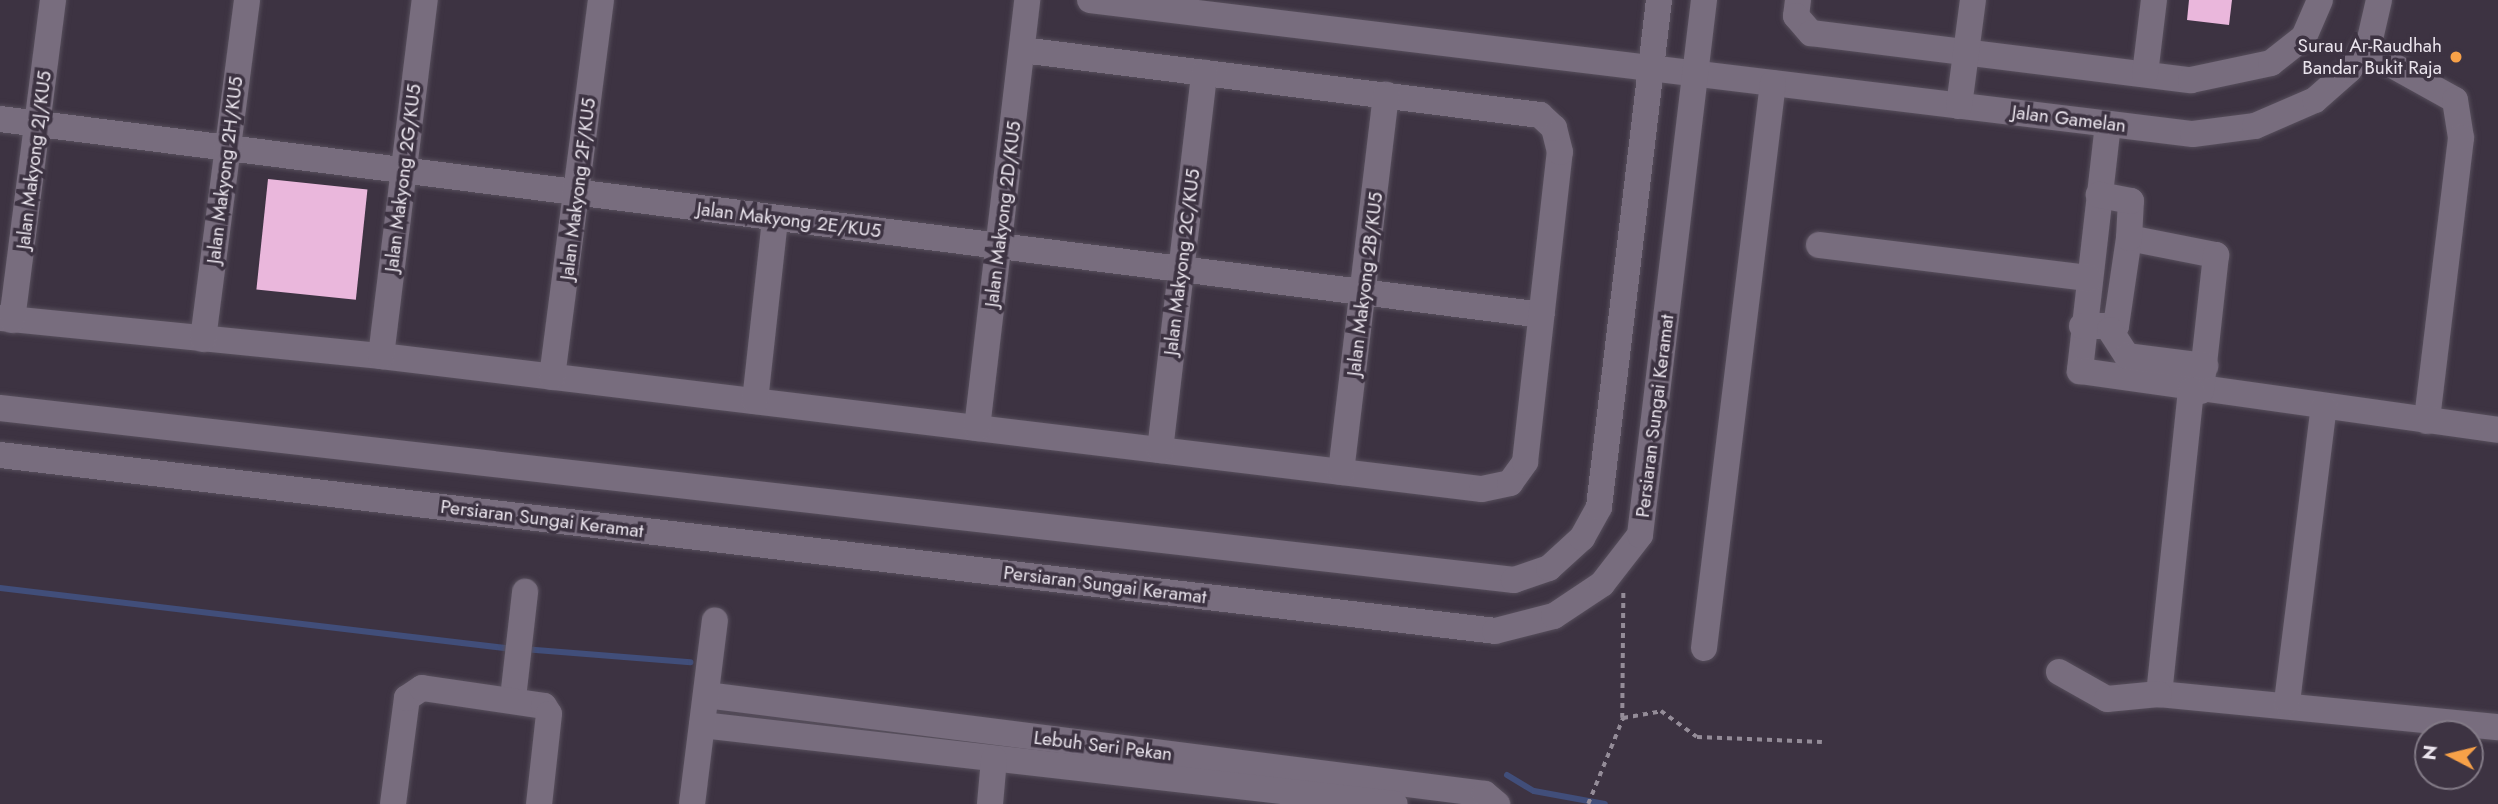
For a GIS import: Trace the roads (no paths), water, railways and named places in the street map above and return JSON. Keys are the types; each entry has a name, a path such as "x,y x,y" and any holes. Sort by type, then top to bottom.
{"street":[{"name":"Jalan Makyong 2J/KU5","path":"6,319 38,124 53,0"},
{"name":"Jalan Makyong 2H/KU5","path":"203,339 247,0"},
{"name":"Jalan Makyong 2G/KU5","path":"381,356 425,0"},
{"name":"Jalan Makyong 2F/KU5","path":"552,377 579,194 601,0"},
{"name":"Jalan Makyong 2D/KU5","path":"977,428 1027,0"},
{"name":"Jalan Gamelan","path":"1090,0 2193,134 2255,126 2315,100 2364,49 2379,0"},
{"path":"0,408 1514,580 1549,568 1582,538 1599,507 1659,0"},
{"name":"Persiaran Sungai Keramat","path":"0,455 1495,631 1554,616 1602,584 1640,535 1704,0"},
{"path":"1959,106 1972,0"},
{"path":"2145,74 2154,0"},
{"path":"1797,8 1811,33 2191,80 2271,63 2304,37 2320,0"},
{"path":"2364,49 2455,100 2461,138 2427,421"},
{"path":"6,319 381,356 1482,489 1510,483 1525,462 1560,152 1555,128 1540,115 1022,50"},
{"name":"Jalan Makyong 2C/KU5","path":"1160,450 1204,73"},
{"path":"1704,648 1773,83"},
{"name":"Jalan Makyong 2B/KU5","path":"1341,472 1365,293 1386,95"},
{"name":"Jalan Makyong 2E/KU5","path":"0,119 228,153 405,172 1542,315"},
{"path":"2108,124 2082,326 2080,371 2125,368 2324,407 2498,430"},
{"path":"2099,195 2131,201 2119,315 2110,330"},
{"path":"755,401 775,219"},
{"path":"2129,238 2213,250 2217,271 2199,382 2159,694"},
{"path":"1819,245 2089,278"},
{"path":"2082,326 2110,330"},
{"path":"2110,330 2125,368"},
{"path":"2287,702 2324,407"},
{"path":"513,698 525,592"},
{"path":"692,804 715,620"},
{"path":"2059,672 2107,699 2159,694 2287,702 2498,727"},
{"path":"393,804 407,698 414,690 535,700 549,714 539,804"},
{"name":"Lebuh Seri Pekan","path":"706,695 1485,794 1497,804"},
{"path":"702,725 994,759 1254,797 1395,804"},
{"path":"990,804 994,759"}],"waterway":[{"path":"0,588 513,649"},
{"path":"523,649 690,662"},
{"path":"1507,775 1534,791 1605,804"}],"place":[{"name":"Surau Ar-Raudhah Bandar Bukit Raja","path":"2456,57"}]}
